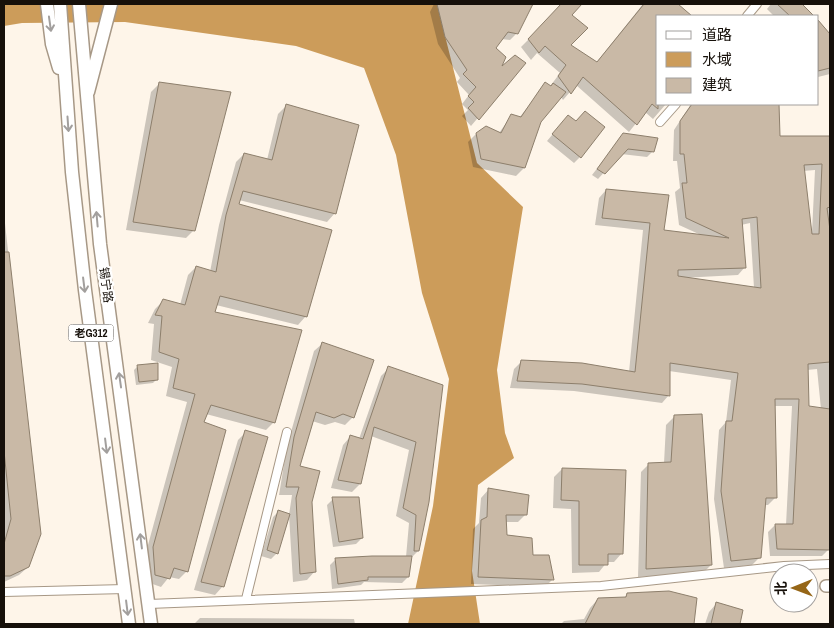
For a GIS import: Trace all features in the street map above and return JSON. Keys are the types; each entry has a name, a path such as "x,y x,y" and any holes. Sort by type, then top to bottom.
{"main road":[{"path":"47,4 57,42"},
{"name":"锡宁路","path":"60,4 57,42 66,97 85,290 129,624"},
{"name":"锡宁路","path":"79,4 80,41 100,244 151,624"},
{"path":"86,99 111,4"}],"street":[{"path":"748,15 757,4"},
{"path":"660,122 675,105"},
{"path":"246,599 286,432"},
{"path":"149,604 318,596 392,596 601,586 784,566 830,564"},
{"path":"4,592 125,589"}],"water":[{"path":"4,4 437,4 477,163 523,207 497,370 505,433 514,458 478,485 472,571 480,624 408,624 433,506 449,379 422,293 396,155 364,68 296,46 125,22 22,23 4,26"}],"building":[{"path":"437,4 533,4 518,34 508,32 496,48 506,57 502,66 515,55 526,63 479,120 468,108 474,102 468,96 476,87 463,74 467,70 445,37"},
{"path":"561,4 582,4 572,15 588,28 571,45 597,62 644,4 678,4 691,15 656,15 656,105 658,105 658,109 652,104 637,125 583,77 571,94 558,76 566,65 545,46 539,53 528,39"},
{"path":"777,4 802,4 813,15 789,15"},
{"path":"819,21 830,34 830,68 819,71"},
{"path":"159,82 231,92 195,231 133,222"},
{"path":"545,82 551,86 553,83 566,92 541,122 525,168 481,159 476,133 486,126 501,133 511,114 521,117"},
{"path":"286,104 359,125 336,214 243,191 239,204 332,230 307,317 220,296 215,312 302,330 275,423 211,405 204,422 226,430 188,572 174,568 170,579 155,575 153,547 195,394 173,388 179,359 159,352 162,316 155,315 163,299 185,305 196,266 216,272 226,215 244,153 272,160"},
{"path":"691,105 779,105 780,136 830,136 830,207 827,208 830,230 830,362 808,364 809,406 830,409 830,550 777,549 775,524 793,524 799,399 775,399 777,498 766,498 761,558 731,561 721,491 726,421 732,421 738,373 670,363 670,396 582,384 517,381 521,360 582,363 635,372 650,223 602,218 606,189 669,195 664,230 729,238 686,218 682,183 687,183 684,154 680,154 680,121","holes":["822,164 819,234 812,234 804,165","757,217 761,288 678,276 678,270 746,268 742,219"]},
{"path":"585,111 605,127 581,158 552,134 568,115 576,121"},
{"path":"623,133 658,138 654,152 628,149 605,174 597,169"},
{"path":"4,252 9,252 41,534 29,567 10,576 4,576 4,544 11,519 4,451"},
{"path":"322,342 374,360 354,418 343,414 334,418 316,412 300,466 320,471 312,502 316,572 300,574 296,498 299,487 286,487 294,437"},
{"path":"158,363 158,380 139,382 137,365"},
{"path":"388,366 443,385 429,502 419,551 414,551 416,515 403,508 416,442 374,427 361,484 338,480 350,435 363,439"},
{"path":"702,414 712,565 646,569 648,463 671,462 674,415"},
{"path":"245,430 268,437 224,587 201,582"},
{"path":"562,468 626,470 623,554 608,554 608,565 579,565 579,501 561,500"},
{"path":"488,488 529,495 527,515 506,515 507,535 532,538 533,555 549,555 554,580 478,577 481,520 487,517"},
{"path":"332,497 359,497 363,538 339,542"},
{"path":"278,510 290,514 278,554 267,550"},
{"path":"412,556 409,577 368,577 368,580 338,584 335,558"},
{"path":"669,591 697,598 694,624 585,624 598,598 626,597 627,593"},
{"path":"716,602 743,610 740,624 711,624"}]}
